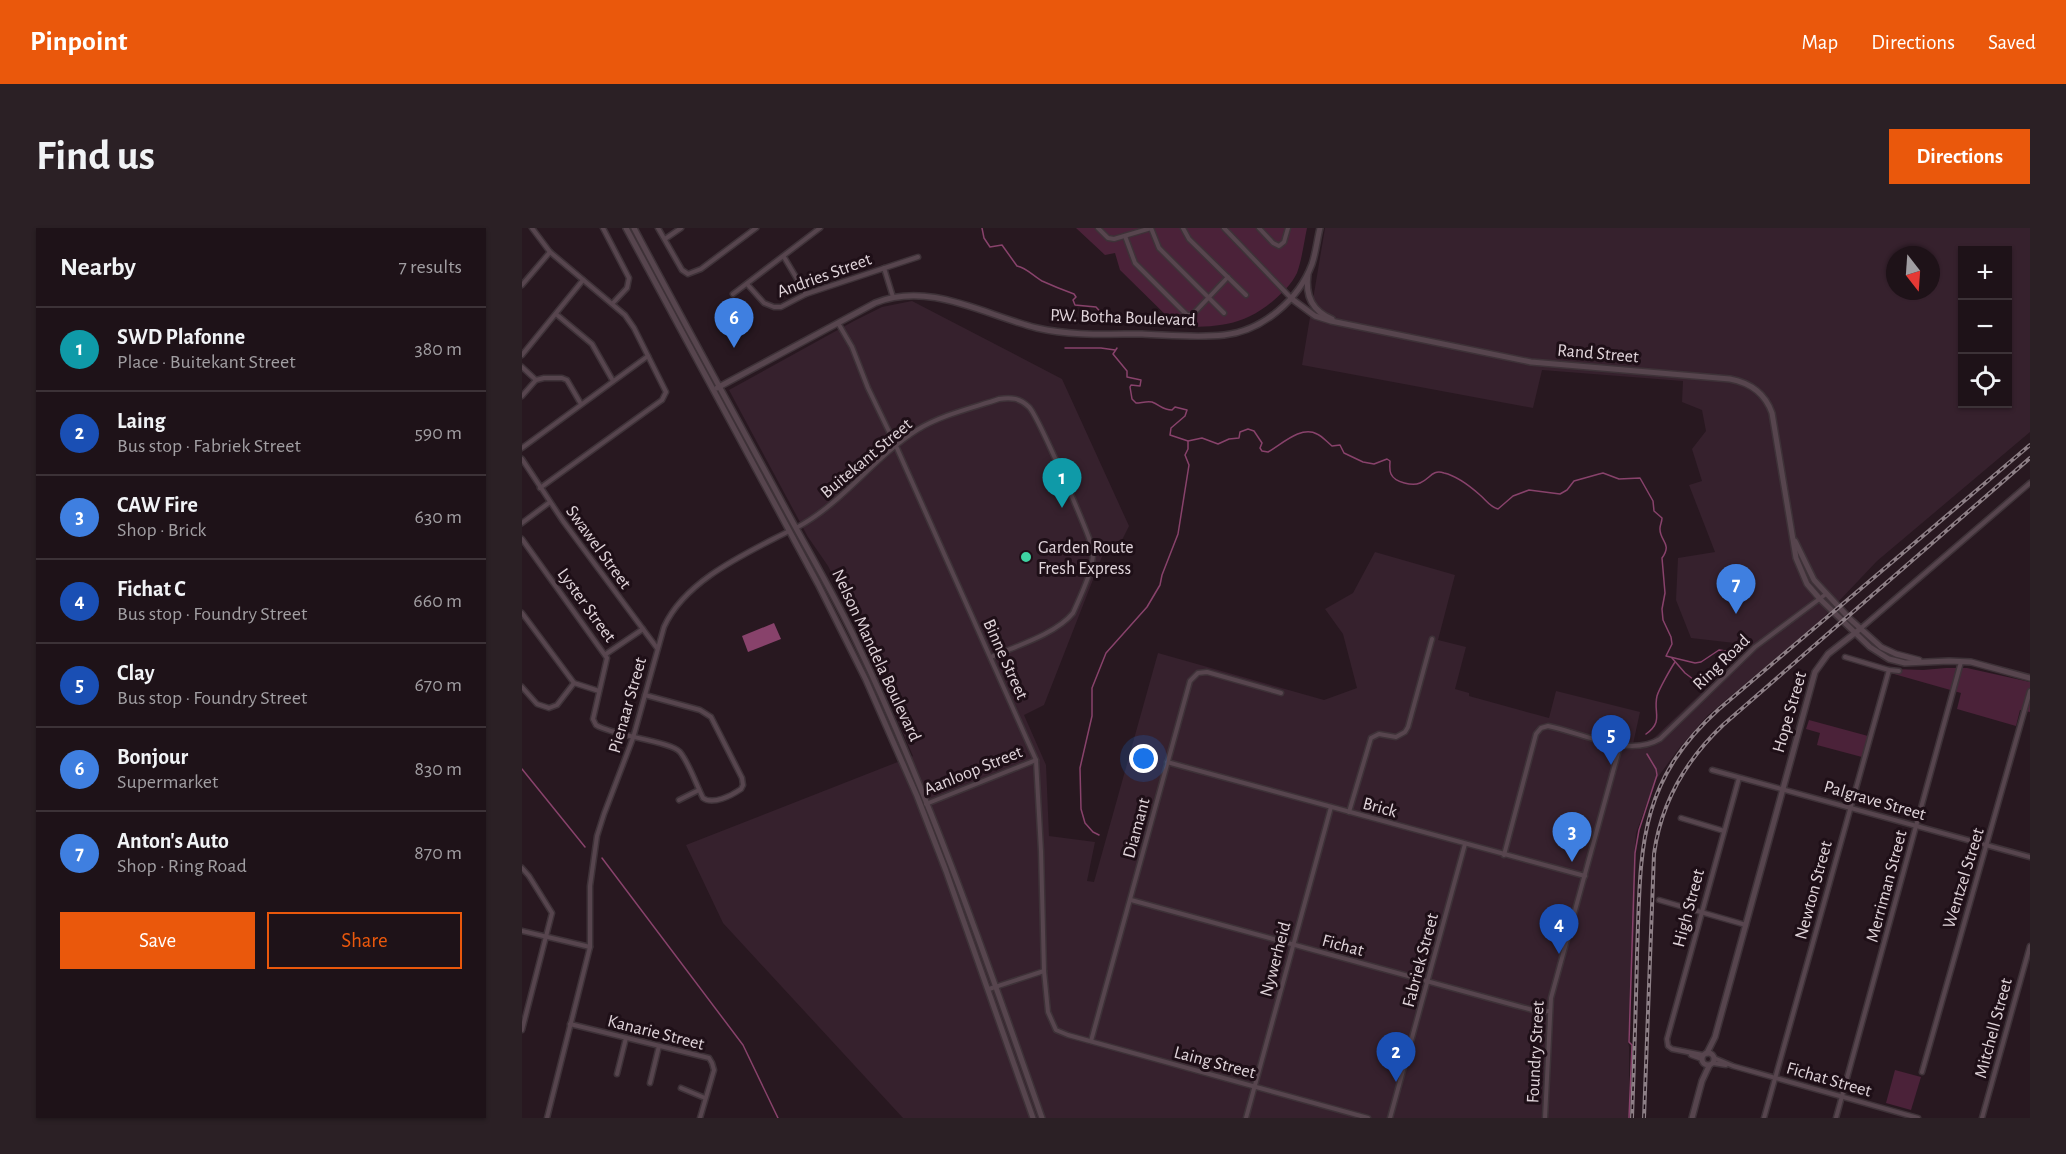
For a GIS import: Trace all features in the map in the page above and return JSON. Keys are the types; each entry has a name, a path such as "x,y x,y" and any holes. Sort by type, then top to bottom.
{"street":[{"path":"531,228 550,252 613,303 630,320 666,392 662,400 540,488"},
{"path":"603,228 629,278 627,288 613,303"},
{"name":"Nelson Mandela Boulevard","path":"626,228 660,284"},
{"name":"Nelson Mandela Boulevard","path":"634,228 683,328 754,458 826,581 855,639 928,803 1042,1118"},
{"path":"658,228 682,270 688,274 701,269 756,228"},
{"path":"665,239 681,228"},
{"path":"733,294 820,228"},
{"path":"1098,228 1110,239 1151,228 1159,248 1224,312"},
{"path":"1183,228 1189,239 1246,295"},
{"path":"1224,228 1292,299"},
{"path":"1259,228 1279,246 1284,242 1288,228"},
{"name":"P.W. Botha Boulevard","path":"716,389 838,322 875,303 893,297 918,295 940,298 1051,331 1067,333 1225,335 1246,329 1268,317 1292,299 1309,268 1320,228"},
{"path":"1125,236 1135,263 1184,314 1192,315 1228,277"},
{"path":"522,285 550,252"},
{"path":"784,256 806,294"},
{"name":"Andries Street","path":"747,284 759,299 777,308 806,294 918,257"},
{"name":"Andries Street","path":"884,268 893,297"},
{"path":"1309,268 1307,288 1311,302 1320,313 1342,323"},
{"path":"522,355 583,280"},
{"name":"Rand Street","path":"1292,299 1315,316 1531,362 1742,381 1758,391 1772,413 1799,569 1807,584 1854,634 1870,647 1889,659 1905,663 1924,661"},
{"path":"556,314 592,344 613,381"},
{"name":"Binne Street","path":"838,322 852,347 868,388 1036,760 1044,971 1048,1012 1056,1030"},
{"path":"522,448 648,356"},
{"path":"522,367 536,380"},
{"path":"522,396 536,380 562,378 567,380 581,404"},
{"name":"Buitekant Street","path":"796,528 823,510 911,434 930,423 1007,398 1021,401 1033,412 1090,540 1093,553 1091,565 1073,613 1063,624 991,657"},
{"name":"Nelson Mandela Boulevard","path":"754,458 866,680 921,806 1032,1115"},
{"name":"Swawel Street","path":"522,459 524,467 657,648"},
{"name":"Hope Street","path":"1692,1118 1815,672 1828,654 2030,483"},
{"path":"522,523 550,502"},
{"path":"789,531 796,528"},
{"name":"Pienaar Street","path":"547,1118 590,947 590,886 594,853 604,814 633,738 666,623 673,611 703,581 789,531"},
{"name":"Rand Street","path":"1793,536 1809,573 1860,629 1881,647 1924,661"},
{"name":"Lyster Street","path":"522,539 606,654 607,662 593,718 594,723 599,727 633,738"},
{"name":"Ring Road","path":"1620,746 1647,746 1660,739 1755,647 1826,594"},
{"path":"522,613 524,619 574,683 599,691"},
{"path":"606,654 643,629"},
{"path":"1349,812 1371,738 1379,734 1396,737 1405,732 1408,727 1432,639"},
{"path":"1845,657 1899,671"},
{"path":"1924,661 1961,661 1980,664 2030,678"},
{"name":"Merriman Street","path":"1836,1118 1961,661"},
{"name":"Newton Street","path":"1764,1118 1889,670"},
{"name":"Diamant","path":"1090,1041 1190,681 1198,673 1207,672 1281,693"},
{"path":"522,687 534,702 549,708 557,705 574,683"},
{"name":"Wentzel Street","path":"1922,1072 2030,691"},
{"path":"633,738 679,750 703,798 709,801 737,792 743,785 742,778 711,717 700,710 645,695"},
{"path":"1504,855 1536,734 1541,728 1548,726 1620,746"},
{"name":"Foundry Street","path":"1545,1118 1549,1011 1554,985 1620,746"},
{"name":"Aanloop Street","path":"921,806 1036,760"},
{"name":"Brick","path":"1167,762 1585,876"},
{"name":"Palgrave Street","path":"1712,770 2030,857"},
{"name":"High Street","path":"1668,1046 1668,1032 1739,778"},
{"path":"680,800 699,790"},
{"name":"Nywerheid","path":"1246,1118 1331,807"},
{"path":"1681,818 1724,831"},
{"name":"Fabriek Street","path":"1390,1118 1465,844"},
{"path":"522,868 533,881 552,913 522,1030"},
{"name":"Fichat","path":"1131,900 1540,1012 1549,1011"},
{"path":"1659,900 1746,925"},
{"path":"522,931 590,947"},
{"name":"Mitchell Street","path":"1982,1118 2030,946"},
{"path":"988,989 1044,971"},
{"name":"Kanarie Street","path":"570,1024 711,1060 714,1070 700,1118"},
{"name":"Laing Street","path":"1056,1030 1368,1118"},
{"path":"617,1074 626,1038"},
{"path":"650,1083 659,1046"},
{"name":"Fichat Street","path":"1668,1046 1675,1050 1918,1118"},
{"path":"1020,1078 1027,1076"},
{"path":"681,1088 705,1098"},
{"path":"1032,1115 1039,1110"}],"shaded area":[{"path":"1076,228 1307,228 1297,273 1289,285 1262,310 1228,324 1178,327 1120,270 1115,253 1105,255"},
{"path":"1325,228 2030,228 2030,432 1877,561 1821,620 1708,715 1655,781 1636,833 1635,917 1628,1041 1629,1118 903,1118 723,923 686,845 913,756 844,597 828,566 808,537 729,390 882,307 912,301 1062,379 1129,526 1119,546 1103,554 1044,705 1024,715 1046,765 1049,836 1095,842 1087,881 1094,882 1158,653 1324,700 1357,688 1343,634 1325,609 1353,593 1375,552 1455,575 1438,640 1466,647 1455,689 1469,693 1469,696 1549,718 1556,691 1640,712 1633,744 1649,741 1655,737 1752,645 1691,638 1676,600 1678,558 1715,552 1689,485 1702,481 1692,449 1706,431 1702,410 1682,402 1683,381 1542,370 1533,408 1302,365"},
{"path":"774,623 781,639 748,652 742,636"},
{"path":"1967,668 2030,682 2030,712 2020,710 2016,726 1957,709 1961,693 1894,674 1895,669"},
{"path":"1809,720 1868,736 1862,757 1817,745 1820,733 1806,729"},
{"path":"1895,1070 1921,1077 1911,1110 1886,1103"}],"waterway":[{"path":"982,228 984,238 990,247 1002,245 1017,266 1042,281 1074,294 1075,305 1096,307 1106,318"},
{"path":"1065,348 1115,350"},
{"path":"1117,348 1113,354 1127,371 1127,377 1141,380 1140,386 1131,385 1130,387 1132,399 1136,403 1152,402 1169,410 1175,407 1187,410 1185,416 1171,428 1170,435 1188,441 1202,438 1218,444 1239,438 1240,432 1248,429 1254,431 1262,443 1260,448 1262,451 1268,452 1298,434 1311,432 1321,436 1332,446 1340,445 1344,453 1363,462 1374,464 1387,459 1390,461 1390,471 1393,477 1404,483 1420,483 1437,472 1449,474 1468,485 1490,505 1498,509 1513,496 1529,490 1560,494 1567,490 1574,481 1603,473 1619,479 1640,478 1653,501 1654,511 1662,518 1660,532 1666,545 1662,558 1665,593 1662,609 1663,620 1672,644 1666,656 1695,663 1701,662 1719,650 1732,652 1739,650"},
{"path":"1099,835 1085,823 1081,809 1080,768 1092,716 1092,688 1106,653 1147,607 1160,585 1178,534 1189,465 1185,455 1188,441"},
{"path":"1672,658 1685,673 1702,686"},
{"path":"1646,734 1655,725 1657,696 1675,662"},
{"path":"1629,1118 1635,853 1639,830 1657,775 1647,754"},
{"path":"522,769 585,847"},
{"path":"602,858 743,1045 778,1118"}],"railway":[{"path":"1632,1118 1638,917 1643,851 1648,821 1658,792 1672,764 1692,737 1719,709 2030,445"},
{"path":"1644,1118 1654,854 1657,835 1677,784 1698,753 1723,725 2030,458"}],"place":[{"name":"Bonjour","path":"734,348"},
{"name":"SWD Plafonne","path":"1062,508"},
{"name":"Garden Route Fresh Express","path":"1026,557"},
{"name":"Anton's Auto","path":"1736,614"},
{"name":"Clay","path":"1611,765"},
{"name":"CAW Fire","path":"1572,862"},
{"name":"Fichat C","path":"1559,954"},
{"name":"Laing","path":"1396,1082"}]}
